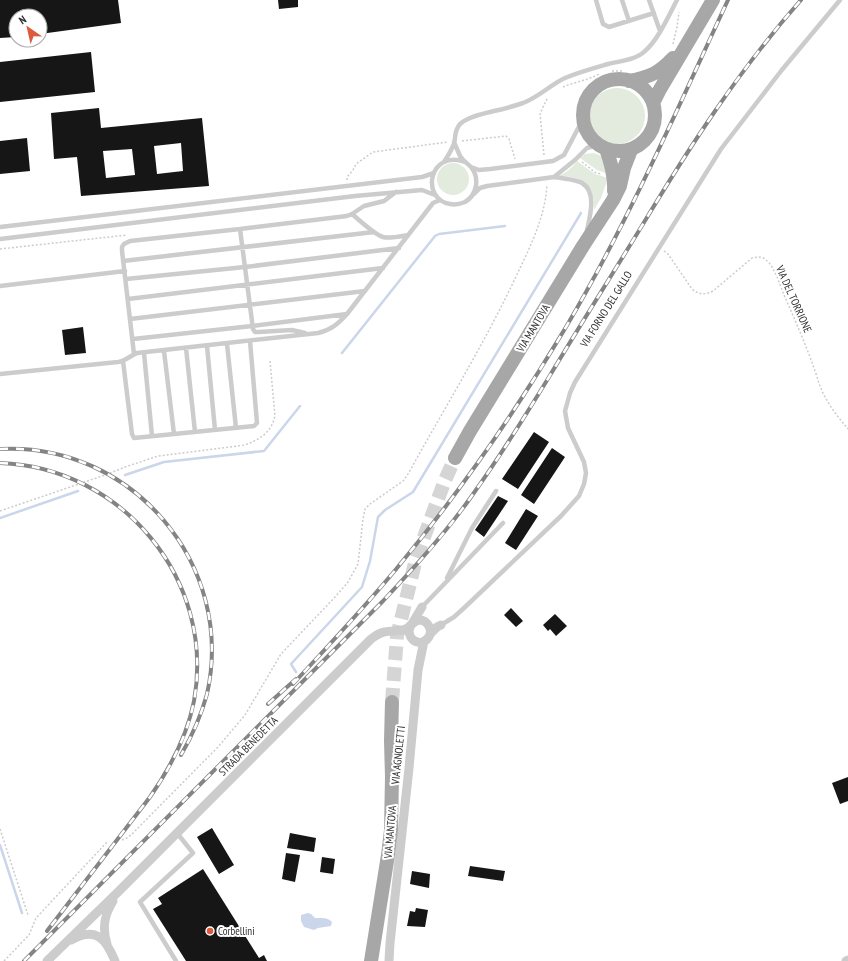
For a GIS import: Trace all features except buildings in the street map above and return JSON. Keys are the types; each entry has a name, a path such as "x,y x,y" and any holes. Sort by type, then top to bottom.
{"main road":[{"path":"653,103 713,0"},
{"path":"626,76 644,78 662,70 689,42"},
{"path":"626,76 644,89 649,96 653,103 655,120 651,131 644,141 630,150 618,151 602,147 592,140 583,119 587,99 596,88 609,81 623,80 626,76"},
{"path":"602,147 610,161 614,177 613,200"},
{"name":"VIA MANTOVA","path":"455,458 583,246 613,200 620,186 630,150"},
{"name":"VIA MANTOVA","path":"371,961 391,830 392,702"}],"street":[{"name":"VIA AGNOLETTI","path":"389,961 422,628 422,607"},
{"name":"VIA FORNO DEL GALLO","path":"422,628 437,627 441,625"},
{"name":"STRADA BENEDETTA","path":"47,961 371,639 377,634 385,632 400,631 407,628 422,628"},
{"name":"VIA AGNOLETTI","path":"418,670 417,652 409,631 422,628"},
{"path":"400,631 419,642 422,628"},
{"name":"STRADA BENEDETTA","path":"115,961 104,934 107,910 119,891"},
{"name":"STRADA BENEDETTA","path":"92,934 91,923 99,910"},
{"name":"STRADA BENEDETTA","path":"64,944 79,935 92,934 100,929 105,922"},
{"path":"92,934 101,938 108,945"}],"lane":[{"path":"596,0 603,24 610,27 654,13"},
{"path":"622,0 629,21"},
{"path":"649,0 660,31"},
{"path":"583,246 591,214 592,200 588,189 582,183 554,177 487,186 480,188 468,200 454,205 440,200 435,194 432,188 434,173 449,155 454,142 455,134 461,124 478,115 524,103 535,98 553,84 564,78 644,53 653,44 678,0"},
{"name":"VIA FORNO DEL GALLO","path":"441,625 454,617 464,608 561,516 579,496 584,484 586,472 584,462 570,435 565,411 575,382 721,149 840,0"},
{"path":"471,167 479,170 553,161 564,154 583,119"},
{"path":"454,142 460,156 475,173 477,180 476,188 473,194"},
{"path":"554,177 587,148 602,147"},
{"path":"444,162 450,160 465,162"},
{"path":"0,227 422,177 434,173"},
{"path":"0,239 355,196 422,190 435,194"},
{"path":"134,354 123,261 122,247 124,244 130,241 347,216 364,206 380,203 396,192"},
{"path":"0,374 123,361 134,354 318,333 330,329 339,323 347,314 433,204 440,200"},
{"path":"352,214 382,237 387,238 408,235"},
{"path":"240,229 252,326 255,332 292,330 308,334"},
{"path":"123,261 374,232"},
{"path":"126,279 245,267 399,248"},
{"path":"128,299 383,268"},
{"path":"0,286 125,271"},
{"path":"130,318 366,291"},
{"path":"132,340 347,314"},
{"path":"123,361 132,434 134,438 254,426 257,423 250,341"},
{"path":"227,344 236,428"},
{"path":"207,346 215,430"},
{"path":"186,348 195,432"},
{"path":"164,351 174,434"},
{"path":"144,353 152,436"},
{"path":"445,583 472,528 496,491"},
{"name":"VIA AGNOLETTI","path":"422,607 503,523"},
{"path":"176,961 140,902 194,853 177,833"}],"path":[{"path":"671,48 674,43 680,8"},
{"path":"611,71 617,70 626,76"},
{"path":"562,88 582,80 589,79 603,72"},
{"path":"545,162 540,114 542,107 549,97"},
{"path":"577,158 596,173 614,177"},
{"path":"122,840 132,834 218,747 245,716 281,654 348,582 358,564 363,519 366,509 370,504 403,481 408,474 497,317 526,256 536,231 546,199 546,178"},
{"name":"VIA DEL TORRIONE","path":"660,246 668,254 692,290 702,294 707,294 713,291 752,258 757,257 767,260 775,273 792,310 820,386 835,413 848,429"},
{"path":"0,511 125,467"},
{"path":"0,829 28,915"},
{"path":"4,961 29,935 36,918 108,841"}],"shaded area":[{"path":"617,88 628,90 637,96 643,105 645,116 643,127 637,136 628,142 617,144 606,142 597,136 591,127 589,116 591,105 597,96 606,90"},
{"path":"593,153 603,158 608,174 597,170 580,158 585,154"},
{"path":"577,161 595,174 608,178 601,198 594,210 592,194 585,183 574,178 558,176 569,170"},
{"path":"453,163 462,166 466,170 469,179 466,188 462,192 453,195 444,192 440,188 437,179 440,170 444,166"}],"water":[{"path":"308,913 315,918 328,919 332,922 331,926 314,930 304,927 301,921 301,915"}],"waterway":[{"path":"296,672 291,664 362,587 370,561 378,517 385,510 413,492 581,213"},
{"path":"342,353 435,236 439,234 505,226"},
{"path":"125,475 164,462 264,451 300,406"},
{"path":"0,518 78,491"},
{"path":"0,845 22,913"}],"tunnel":[{"path":"392,702 397,636 416,559 445,480 455,458"}],"railway":[{"path":"293,684 372,598 443,510 507,420 547,358 589,287 631,206 671,124 728,0"},
{"path":"24,961 383,601 451,524 511,438 658,199 715,111 756,54 801,0"},
{"path":"0,449 48,452 92,466 131,489 164,520 189,558 205,600 212,646 207,694 196,726 181,755"},
{"path":"0,463 44,469 85,485 121,508 151,538 174,574 190,613 197,656 194,701 187,727 177,752 150,797 47,931"},
{"path":"268,704 296,679"}],"place":[{"name":"Corbellini","path":"210,931"}]}
